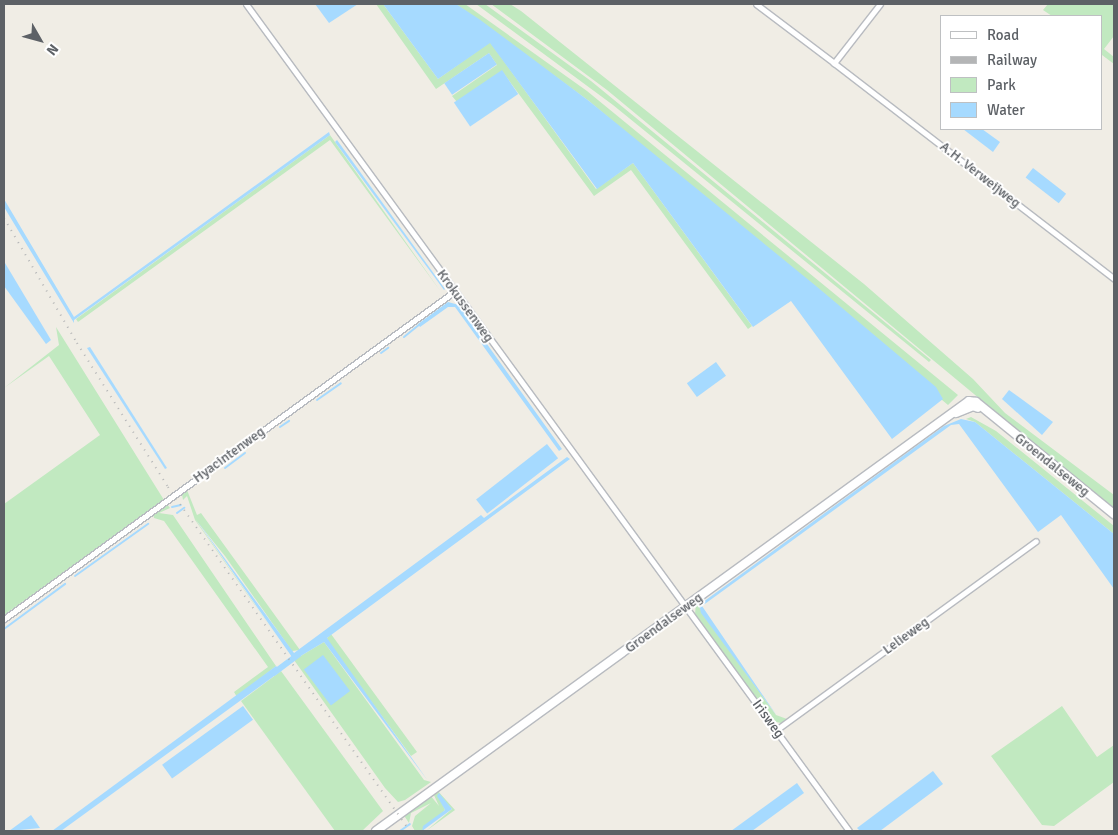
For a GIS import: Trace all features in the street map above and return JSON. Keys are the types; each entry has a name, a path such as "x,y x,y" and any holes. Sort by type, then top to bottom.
{"street":[{"name":"Krokussenweg","path":"246,4 686,606"},
{"name":"A.H. Verweijweg","path":"756,4 1114,279"},
{"path":"834,63 880,4"},
{"name":"Hyacintenweg","path":"4,619 455,291"},
{"name":"Groendalseweg","path":"376,831 969,401 976,402 1114,514"},
{"name":"Groendalseweg","path":"969,401 991,415"},
{"name":"Groendalseweg","path":"952,414 973,406 978,408"},
{"name":"Lelieweg","path":"776,730 1036,541"},
{"name":"Irisweg","path":"686,606 849,831"}],"green space":[{"path":"376,4 383,4 438,79 490,42 596,189 633,163 752,326 748,329 631,170 594,196 502,71 457,102 452,96 497,65 489,53 436,89"},
{"path":"456,4 465,4 587,91 958,395 948,405 589,101"},
{"path":"476,4 485,4 591,81 931,360 929,362 613,105"},
{"path":"491,4 510,4 521,11 864,284 973,379 1005,413 1114,495 1114,510 607,90"},
{"path":"1048,4 1114,4 1114,36 1104,49 1114,57 1114,64 1103,56 1103,15 1050,15 1043,10"},
{"path":"330,135 441,292 330,140 78,322 76,319"},
{"path":"56,327 164,500 4,615 4,504 100,435 49,356 4,388 59,345"},
{"path":"971,417 996,431 1114,526 1114,534 975,422 966,419"},
{"path":"187,490 197,515 201,513 300,650 292,651 225,556 195,519 289,654 195,520 187,496 183,500 182,494"},
{"path":"167,504 170,508 159,513 173,515 276,666 237,697 234,692 268,667 164,521 154,518 153,513"},
{"path":"696,603 776,715 787,719 781,723 772,721 695,614"},
{"path":"331,634 417,752 411,756 328,642 327,638"},
{"path":"324,642 424,780 431,782 405,800 398,802 385,788 294,660"},
{"path":"281,671 383,811 362,831 335,831 241,701"},
{"path":"1062,706 1097,757 1114,745 1114,782 1054,826 1042,825 991,756"},
{"path":"437,790 455,810 426,831 452,809 438,795 445,810 422,831 415,831 412,826 415,816 431,803 411,813 409,823 403,814 430,795 439,806 433,793"}],"water":[{"path":"315,4 358,4 329,23"},
{"path":"383,4 456,4 479,19 589,101 816,286 936,387 943,399 892,439 791,301 753,327 633,163 597,189 490,43 438,79"},
{"path":"489,53 497,65 452,95 444,83"},
{"path":"502,70 518,94 470,126 454,102"},
{"path":"964,130 983,130 1000,142 993,152"},
{"path":"329,132 330,135 74,320 74,323 4,207 4,199 74,317"},
{"path":"337,140 445,289 444,290 335,142"},
{"path":"1033,168 1066,194 1059,203 1026,177"},
{"path":"5,263 51,340 46,344 4,286"},
{"path":"448,302 459,305 562,449 559,451 455,307 448,307 420,327 418,324"},
{"path":"90,347 167,468 165,469 87,348"},
{"path":"716,362 726,376 697,397 687,383"},
{"path":"1009,390 1053,422 1042,435 1002,399"},
{"path":"961,419 975,422 1114,534 1114,589 1061,515 1038,532 959,424 951,425 702,606 777,716 701,613 699,605 944,426"},
{"path":"547,444 558,458 487,514 476,499"},
{"path":"567,457 570,459 327,638 428,781 324,642 294,660 195,518 294,653 481,515 484,518"},
{"path":"323,655 350,691 331,705 304,669"},
{"path":"276,666 281,671 61,831 52,831"},
{"path":"243,706 253,720 172,779 162,765"},
{"path":"933,771 943,784 880,831 860,831 857,828"},
{"path":"797,783 804,793 752,831 731,831"},
{"path":"439,793 452,809 422,831 423,826 445,810 437,796"},
{"path":"31,815 40,828 9,831"}],"pier":[{"path":"193,517 247,596 295,662 244,593"}],"waterway":[{"path":"404,337 419,325"},
{"path":"381,353 388,348"},
{"path":"317,400 341,383"},
{"path":"280,427 289,421"},
{"path":"225,468 245,453"},
{"path":"172,507 181,505"},
{"path":"177,513 184,508"},
{"path":"75,576 148,524"},
{"path":"4,629 65,584"},
{"path":"274,673 298,655"},
{"path":"400,831 410,824"}],"railway":[{"path":"4,218 77,343 168,487 410,831"}]}
